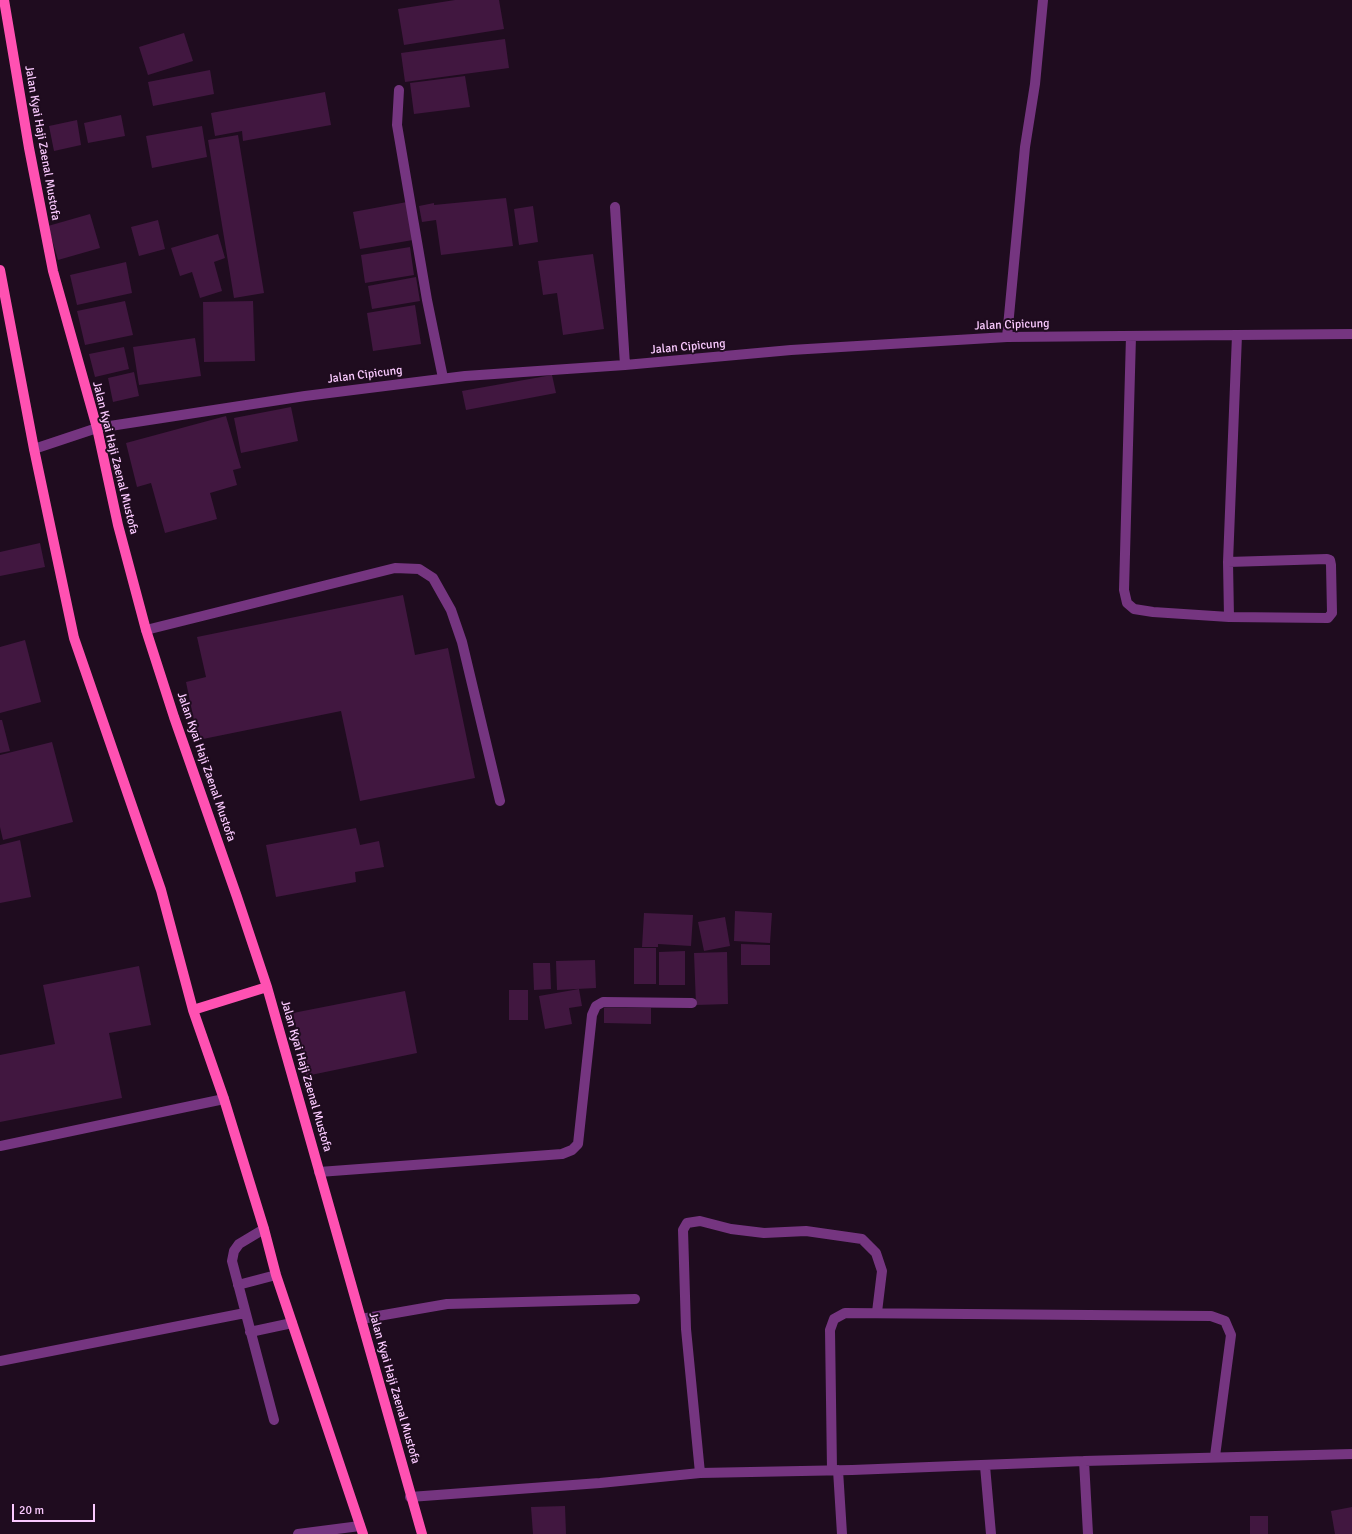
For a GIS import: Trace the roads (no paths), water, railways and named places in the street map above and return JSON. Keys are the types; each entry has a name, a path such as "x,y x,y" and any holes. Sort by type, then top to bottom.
{"main road":[{"name":"Jalan Kyai Haji Zaenal Mustofa","path":"4,0 28,148 53,271 97,428 118,525 146,630 174,717 237,896 267,987 410,1497 422,1534"},
{"path":"0,270 34,449 74,638 161,890 193,1010 224,1099 264,1230 276,1276 362,1530"},
{"path":"193,1010 267,987"}],"street":[{"path":"1007,336 1025,147 1035,84 1043,0"},
{"path":"398,90 397,125 427,300 443,378"},
{"path":"615,207 625,365"},
{"name":"Jalan Cipicung","path":"34,449 97,428 305,396 443,378 625,365 791,350 1007,336 1352,334"},
{"path":"1229,617 1228,562 1237,335"},
{"path":"1131,336 1124,590 1126,603 1134,609 1153,612 1229,617 1328,618 1332,613 1330,560 1228,562"},
{"path":"146,630 395,568 419,569 433,578 451,610 462,642 500,801"},
{"path":"319,1172 562,1154 572,1150 578,1144 592,1016 596,1006 604,1002 692,1003"},
{"path":"0,1146 224,1099"},
{"path":"700,1473 686,1329 683,1230 687,1223 700,1221 732,1229 764,1233 795,1231 815,1232 862,1239 876,1252 882,1271 877,1312"},
{"path":"264,1230 239,1244 234,1251 232,1261 244,1313 274,1420"},
{"path":"238,1285 276,1276"},
{"path":"361,1319 447,1304 635,1299"},
{"path":"842,1534 835,1470 830,1330 834,1319 845,1313 877,1312 1211,1316 1225,1321 1231,1334 1215,1456"},
{"path":"0,1361 244,1313"},
{"path":"250,1332 292,1323"},
{"path":"410,1497 600,1483 700,1473 985,1466 1215,1456 1352,1454"},
{"path":"1084,1461 1088,1534"},
{"path":"985,1466 991,1534"},
{"path":"298,1534 362,1530"}]}
